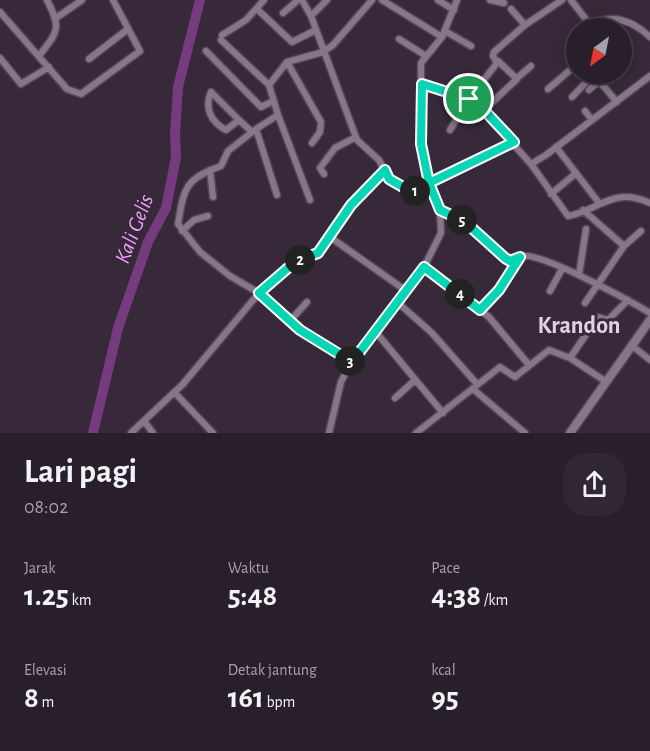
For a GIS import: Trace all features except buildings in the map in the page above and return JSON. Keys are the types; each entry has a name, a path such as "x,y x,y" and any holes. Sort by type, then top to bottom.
{"street":[{"path":"39,56 56,33 56,18 47,0"},
{"path":"56,18 70,11 82,0"},
{"path":"0,12 68,89 81,93 139,53 140,49 113,0"},
{"path":"264,0 221,38 269,85 273,102 310,200"},
{"path":"283,13 300,0 311,16 356,137 362,146 379,160 389,179 410,191 514,142"},
{"path":"311,16 327,0"},
{"path":"269,85 287,62 323,52 372,0"},
{"path":"382,0 471,46"},
{"path":"438,0 454,10"},
{"path":"329,433 341,382 352,362 424,267 441,234 440,210 429,183 421,144 421,63 444,34 457,0"},
{"path":"490,0 504,3"},
{"path":"517,78 493,56 494,52 525,25 562,0"},
{"path":"571,0 583,18"},
{"path":"256,9 292,42 316,30"},
{"path":"511,9 525,25"},
{"path":"632,27 650,37"},
{"path":"88,59 128,29"},
{"path":"399,39 426,56"},
{"path":"206,51 261,107 273,102"},
{"path":"0,58 21,84 49,67"},
{"path":"450,130 469,99 498,61"},
{"path":"287,62 321,122 320,132 312,143"},
{"path":"484,110 531,66"},
{"path":"548,90 566,74"},
{"path":"531,164 650,76"},
{"path":"422,84 469,99 484,110 514,142 566,214 571,216 598,203 624,197 650,203"},
{"path":"572,97 584,84"},
{"path":"589,90 596,84"},
{"path":"602,84 617,102"},
{"path":"239,120 226,130 213,120 209,112 211,92 239,120 253,130 277,195"},
{"path":"585,111 592,120"},
{"path":"278,115 253,130 228,151 221,166 196,175 186,188 178,224 208,258 259,293 289,322 352,362"},
{"path":"324,174 321,168 333,149 356,137"},
{"path":"556,147 598,203"},
{"path":"210,170 213,197"},
{"path":"131,433 175,393 259,293 296,261 318,253 351,205 385,170"},
{"path":"551,194 575,174"},
{"path":"440,210 464,221 510,261 520,257 535,258 579,275 650,313"},
{"path":"583,210 624,246"},
{"path":"182,231 194,220 208,216"},
{"path":"579,275 586,229"},
{"path":"585,303 624,246 641,231"},
{"path":"330,237 405,290"},
{"path":"480,310 499,290 520,257"},
{"path":"424,267 480,310 506,335 529,365"},
{"path":"550,291 562,269"},
{"path":"570,358 598,317 608,320 628,300"},
{"path":"396,301 432,333 475,387 525,433"},
{"path":"289,322 307,302"},
{"path":"572,433 605,381 650,320"},
{"path":"375,331 442,413"},
{"path":"631,345 650,360"},
{"path":"416,433 500,367 514,377 549,350 570,358 605,381"},
{"path":"395,398 415,380"},
{"path":"175,393 213,433"},
{"path":"144,421 153,433"}],"waterway":[{"name":"Kali Gelis","path":"93,433 118,328 148,242 166,208 176,157 178,87 200,0"}],"district":[{"name":"Krandon","path":"579,326"}],"route":[{"path":"469,99 422,84 419,120 424,165 429,183 414,192 410,191 389,179 385,170 351,205 318,253 296,261 259,293 289,322 352,362 424,267 480,310 494,297 520,257 510,261 464,221 440,210 429,183 458,167 477,161 514,142 484,110 469,99"}]}
